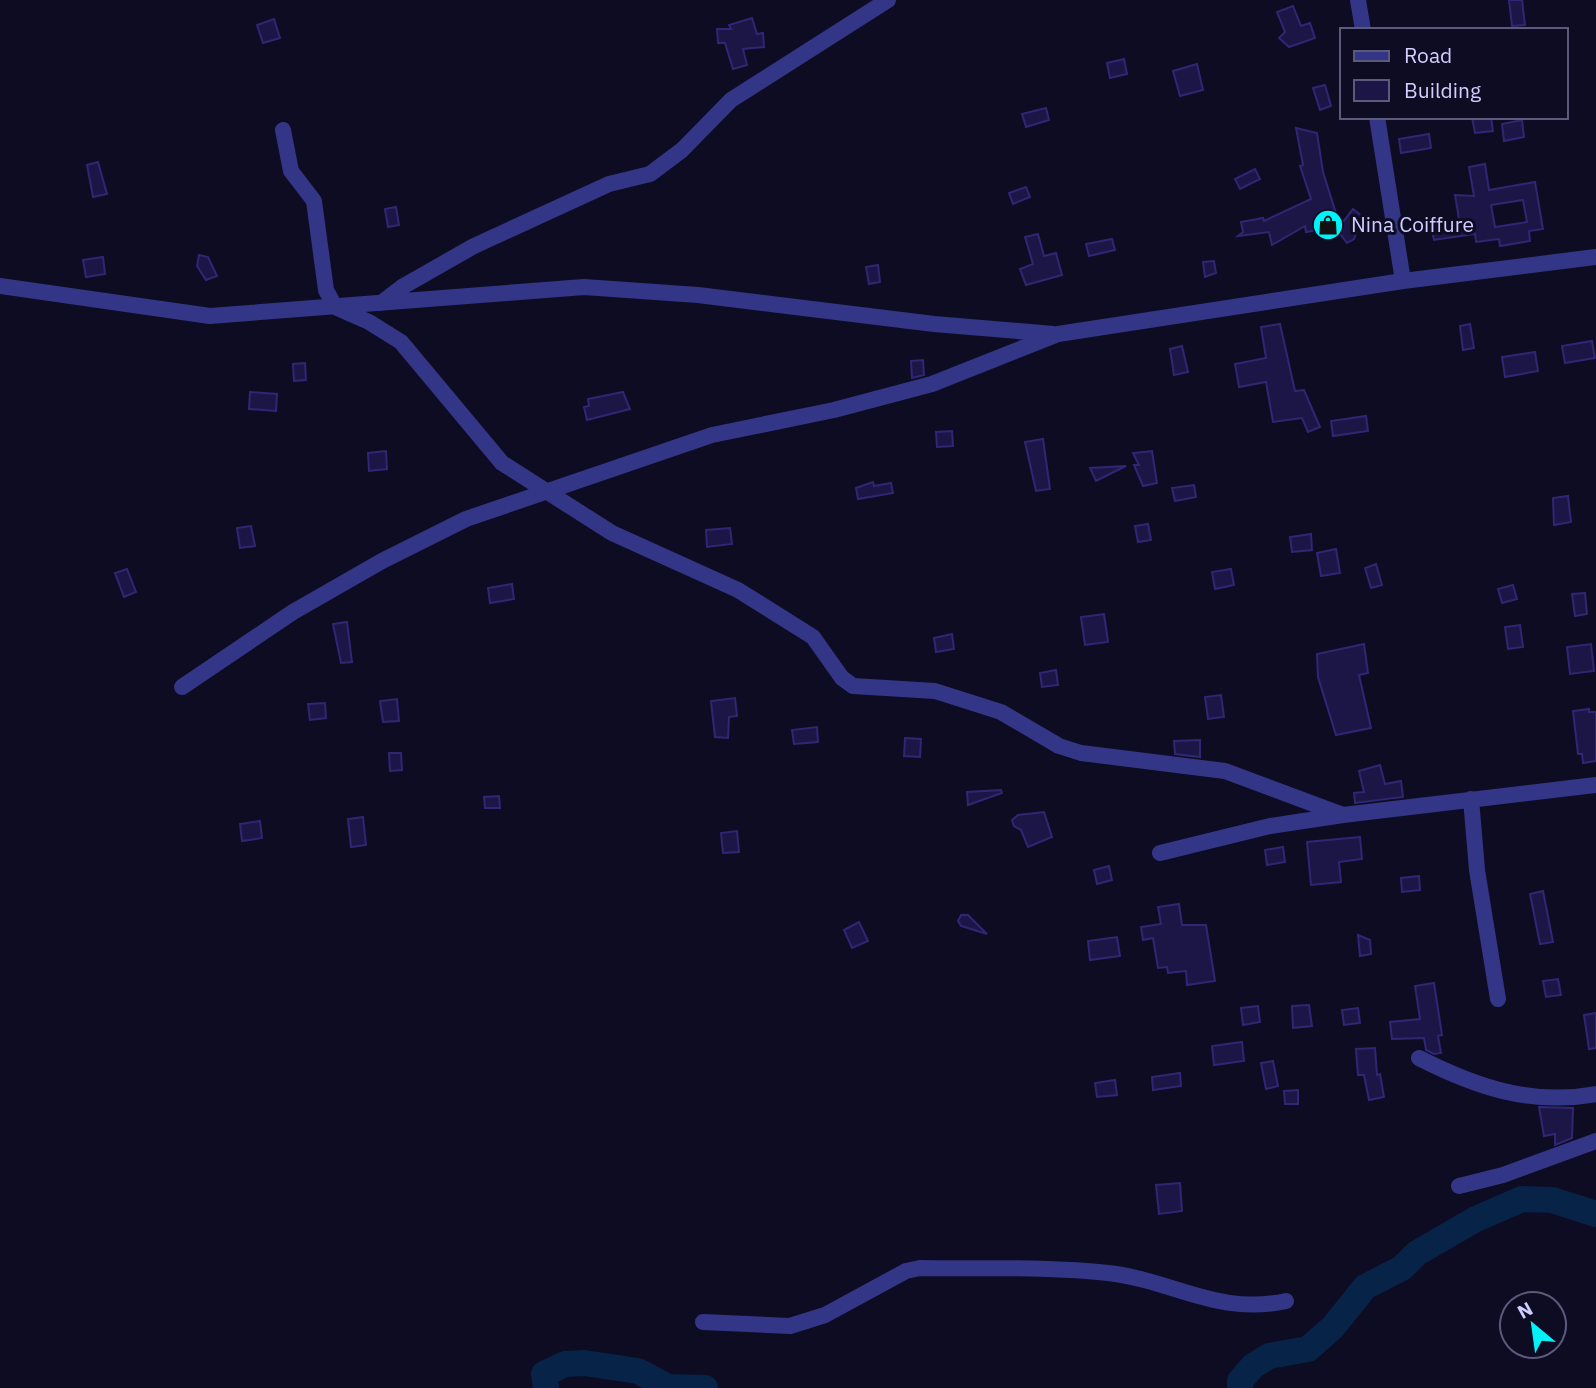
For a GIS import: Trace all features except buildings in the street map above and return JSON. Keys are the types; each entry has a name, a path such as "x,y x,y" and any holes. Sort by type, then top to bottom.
{"street":[{"path":"380,304 402,287 474,246 609,184 650,174 682,150 731,100 888,0"},
{"path":"1358,0 1363,28"},
{"path":"1377,119 1404,281"},
{"path":"283,130 291,171 314,201 326,290 335,307 369,322 401,342 502,463 544,491 612,533 738,590 813,638 842,678 853,686 935,691 1001,712 1059,746 1081,753 1224,771 1343,815"},
{"path":"182,687 293,611 382,561 466,519 712,435 834,410 932,384 1058,334 1404,281 1596,257"},
{"path":"0,286 210,316 584,287 698,295 934,324 1058,334"},
{"path":"1160,853 1270,826 1596,785"},
{"path":"1471,799 1477,870 1498,999"},
{"path":"1419,1058 1444,1071 1511,1095 1579,1097 1596,1094"},
{"path":"1459,1185 1503,1175 1596,1141"},
{"path":"703,1322 790,1326 825,1315 906,1271 920,1268 1110,1273 1234,1305 1259,1307 1286,1301"}],"waterway":[{"path":"1240,1388 1240,1381 1253,1366 1269,1356 1308,1349 1333,1327 1365,1287 1402,1268 1417,1253 1476,1219 1522,1199 1552,1200 1596,1214"},
{"path":"546,1388 544,1374 565,1364 584,1363 638,1371 668,1387 705,1388"}],"place":[{"name":"Nina Coiffure","path":"1328,225"}]}
